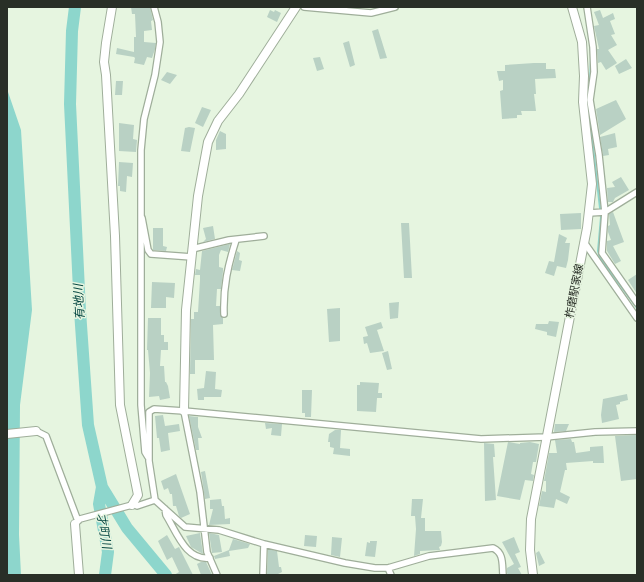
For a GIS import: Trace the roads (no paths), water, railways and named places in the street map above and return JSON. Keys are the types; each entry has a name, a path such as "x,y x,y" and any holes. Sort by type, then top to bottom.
{"street":[{"path":"112,7 104,62 116,236 120,406 138,495 133,505"},
{"path":"149,461 145,452 141,405 140,216 141,150 144,119 155,75 160,42 158,22 154,7"},
{"path":"217,575 207,552 199,485 184,411 186,310 198,196 208,142 218,121 239,94 296,7"},
{"path":"304,7 371,13 395,7"},
{"name":"柞磨駅家線","path":"533,575 530,550 531,519 584,242 592,214 592,184 583,102 584,62 582,42 572,7"},
{"path":"588,7 593,47 594,72 590,100 599,155 605,212 602,253 637,303"},
{"path":"592,214 605,212 637,192"},
{"path":"140,216 143,219 148,250 151,254 192,253 236,240 264,236"},
{"path":"224,314 223,292 227,268 236,240"},
{"path":"584,242 637,318"},
{"path":"503,575 501,554 493,548 429,556 388,568 375,568 346,563 264,544 219,530 185,527 155,500 149,461 149,412 154,409 184,411 480,439 546,437 595,432 637,431"},
{"path":"7,434 36,431 46,436 78,521 78,575"},
{"path":"78,521 155,500"},
{"path":"165,509 166,515 189,553 201,559 210,558"},
{"path":"263,575 264,544"},
{"path":"388,568 391,575"}],"water":[{"path":"7,89 21,130 32,310 20,405 19,535 21,575 7,575"}],"waterway":[{"name":"有地川","path":"75,7 72,31 70,104 80,311 88,425 102,487 127,528 166,575"},
{"path":"590,81 591,59"},
{"path":"588,103 601,217 598,251 600,258 637,308"},
{"name":"才町川","path":"102,487 99,504 108,552 105,575"}]}
